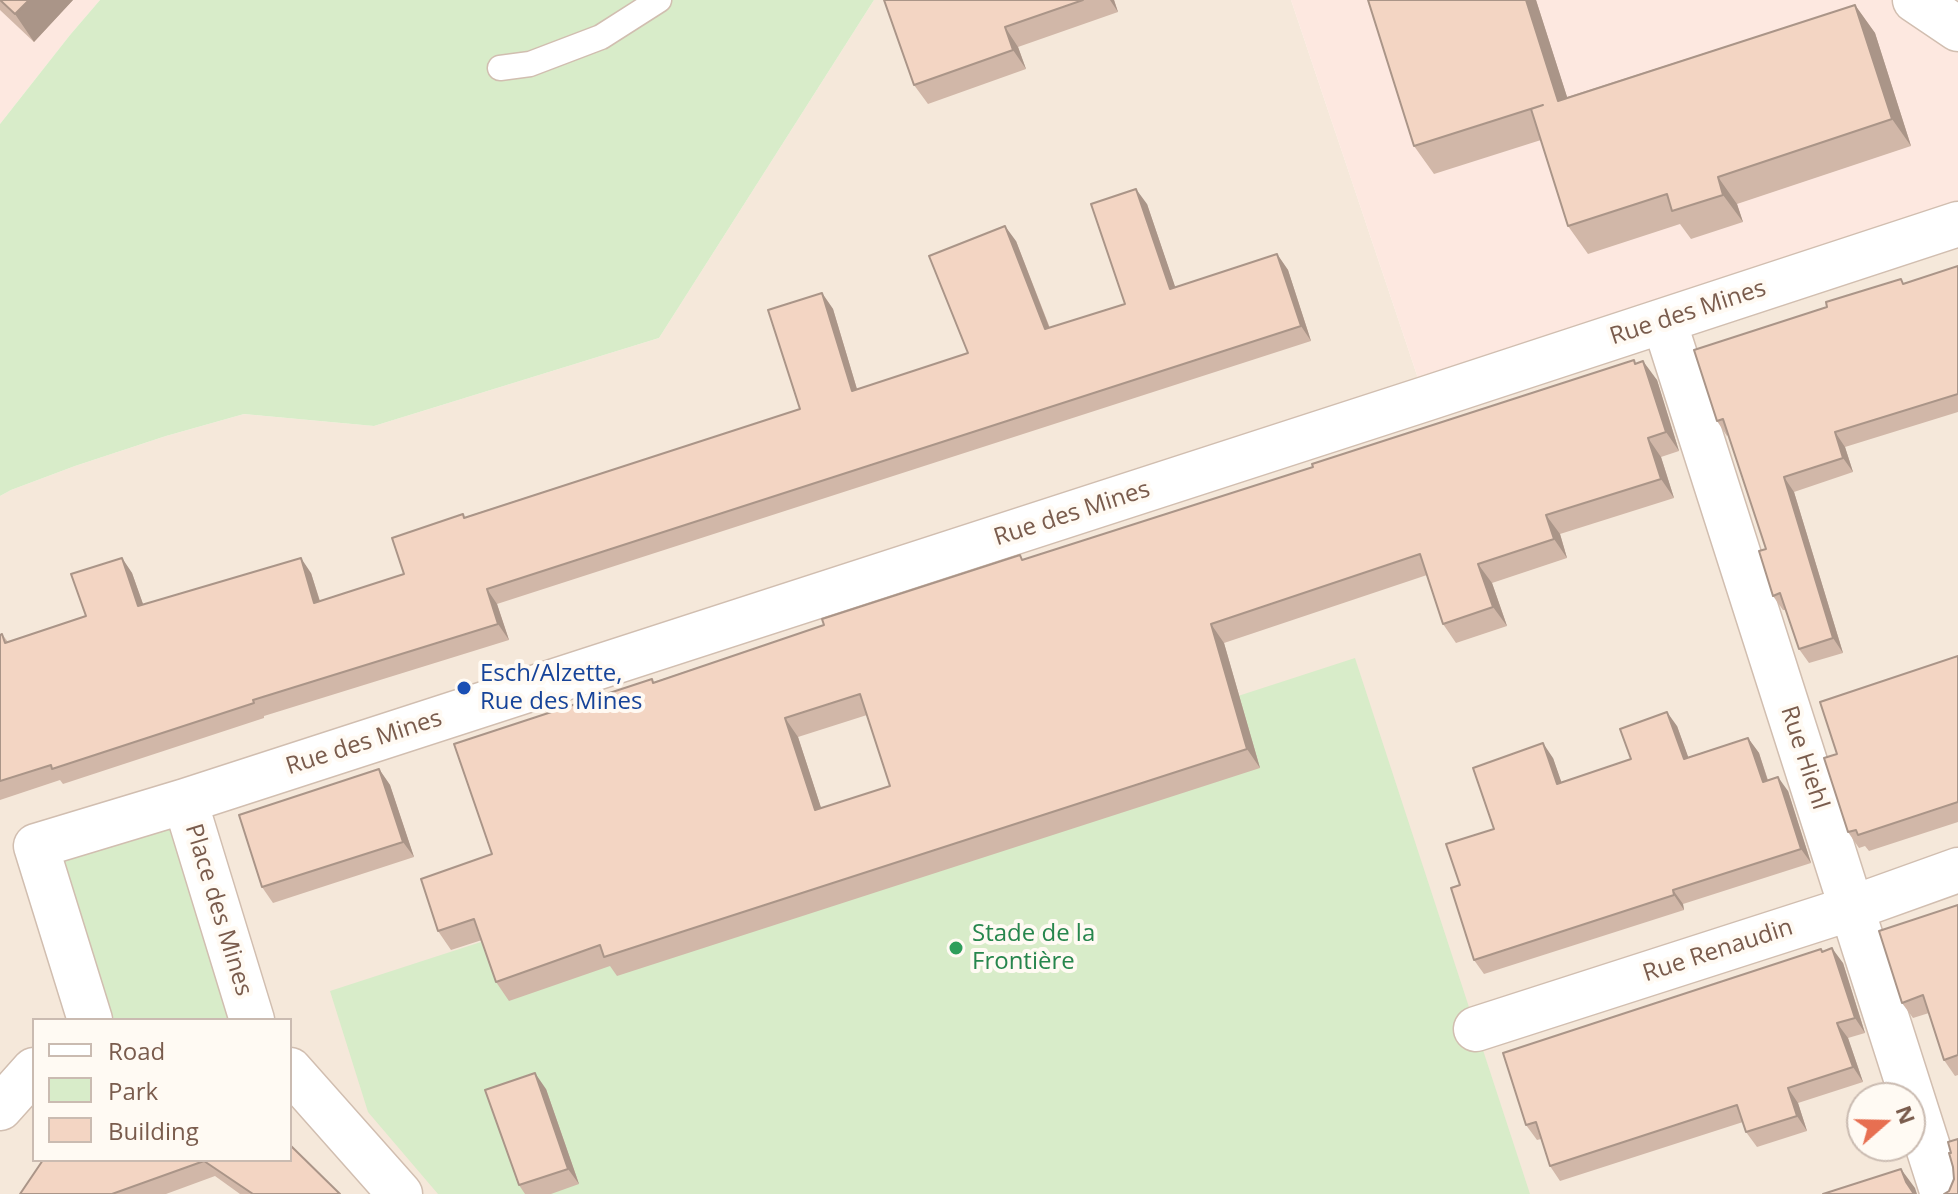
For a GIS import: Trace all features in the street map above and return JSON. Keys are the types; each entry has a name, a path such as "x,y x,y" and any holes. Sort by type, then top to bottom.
{"street":[{"path":"1915,0 1958,29"},
{"name":"Rue des Mines","path":"185,801 1958,224"},
{"name":"Rue Hiehl","path":"1664,321 1943,1194"},
{"name":"Place des Mines","path":"86,1017 36,846 185,801 251,1018"},
{"name":"Rue Renaudin","path":"1476,1029 1852,908 1958,870"},
{"path":"0,1108 32,1072"},
{"path":"292,1072 400,1194"}],"lane":[{"path":"500,68 530,64 601,37 659,0"}],"shaded area":[{"path":"0,0 100,0 0,124"},
{"path":"874,0 1291,0 1425,399 1958,224 1958,1194 0,1194 0,496 75,466 244,414 374,426 659,338"},
{"path":"1291,0 1915,0 1958,29 1958,224 1425,399"}],"green space":[{"path":"100,0 874,0 659,338 374,426 244,414 75,466 0,496 0,124"},
{"name":"Stade de la Frontière","path":"1355,658 1530,1194 438,1194 368,1112 330,991"},
{"path":"171,825 230,1017 110,1018 62,859"}],"building":[{"path":"0,0 29,0 15,14"},
{"path":"884,0 1083,0 1005,27 1013,50 914,85"},
{"path":"1368,0 1526,0 1558,101 1855,5 1892,119 1718,177 1723,195 1672,211 1667,194 1568,226 1531,109 1543,105 1414,146"},
{"path":"1136,189 1170,289 1277,254 1301,326 487,589 498,624 253,700 254,703 52,769 51,765 0,781 0,635 5,643 86,616 71,574 122,558 138,606 301,558 314,603 404,574 392,538 463,514 464,518 800,409 768,310 822,293 852,391 968,353 929,256 1005,226 1045,329 1125,304 1091,204"},
{"path":"1958,266 1958,394 1835,432 1843,458 1784,477 1833,638 1799,649 1780,593 1773,596 1759,551 1766,549 1723,419 1717,421 1694,350 1827,307 1826,302 1901,279 1903,284"},
{"path":"1634,360 1635,364 1643,361 1666,432 1648,438 1661,479 1546,515 1554,539 1478,564 1493,607 1443,624 1420,554 1211,624 1247,749 604,957 600,945 496,982 474,919 438,931 421,879 492,854 454,744 652,679 653,683 824,625 822,619 1020,555 1022,560 1313,467 1312,464","holes":["860,694 890,786 815,810 785,718"]},
{"path":"1958,656 1958,802 1858,835 1856,830 1848,832 1824,758 1837,754 1820,702"},
{"path":"1667,712 1684,759 1748,738 1763,782 1778,777 1801,849 1673,890 1674,895 1474,960 1451,888 1460,885 1446,844 1494,829 1473,768 1543,743 1557,784 1631,759 1620,729"},
{"path":"379,769 403,842 262,887 239,815"},
{"path":"1958,905 1958,1055 1944,1060 1923,995 1902,1003 1879,931"},
{"path":"1832,948 1855,1018 1837,1023 1853,1067 1788,1088 1797,1116 1746,1132 1737,1105 1550,1166 1536,1122 1526,1125 1503,1053"},
{"path":"535,1073 568,1169 519,1185 485,1090"},
{"path":"1958,1139 1958,1194 1944,1194 1949,1191 1954,1179 1948,1142"},
{"path":"292,1147 340,1194 253,1194 205,1162 292,1162"},
{"path":"42,1162 201,1162 112,1194 20,1194"},
{"path":"1901,1169 1914,1194 1823,1194"}],"place":[{"name":"Esch/Alzette, Rue des Mines","path":"464,688"},
{"name":"Stade de la Frontière","path":"956,948"}]}
